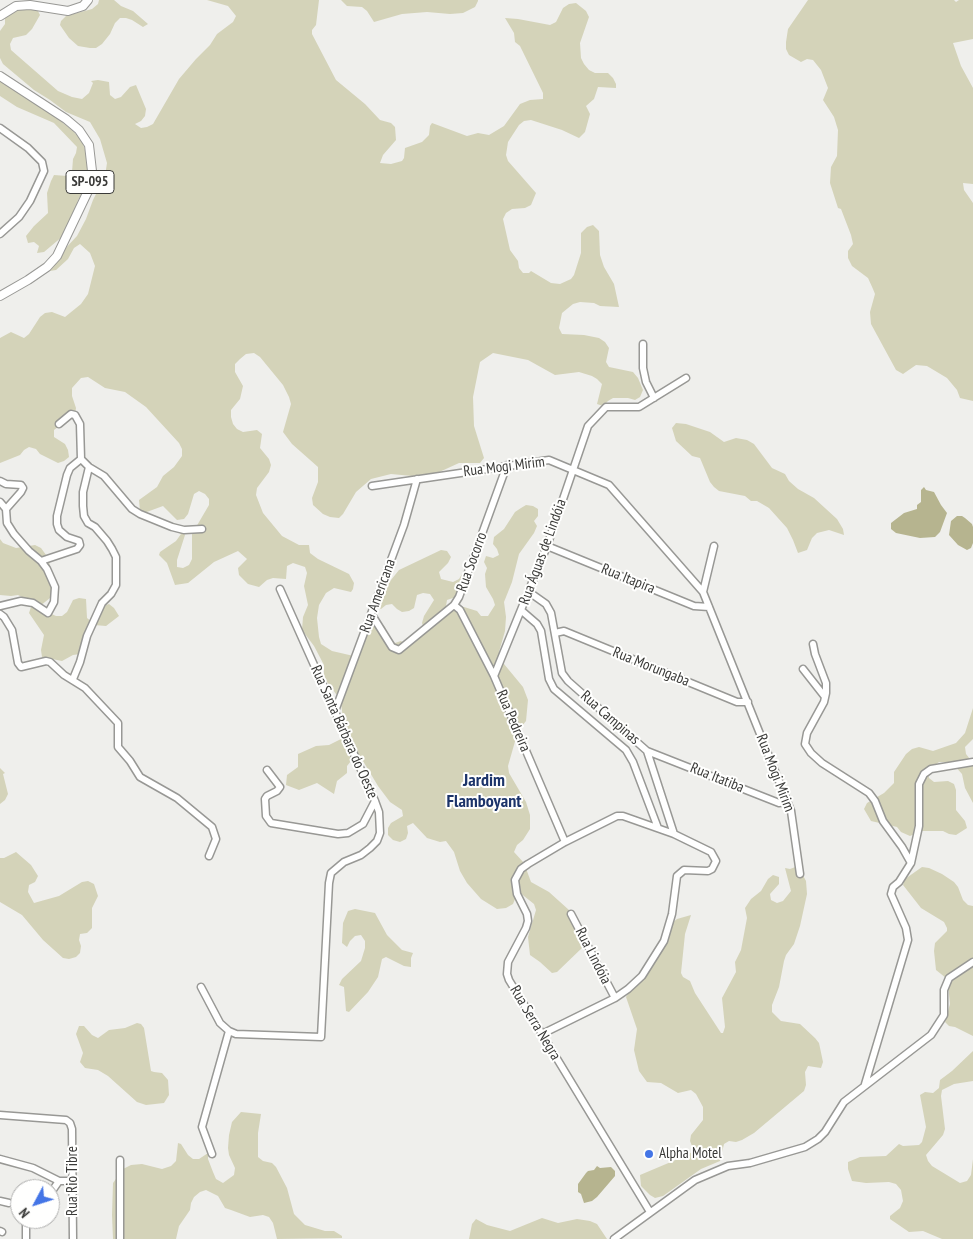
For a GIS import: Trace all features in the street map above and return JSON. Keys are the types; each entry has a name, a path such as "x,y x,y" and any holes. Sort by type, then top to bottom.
{"main road":[{"path":"0,16 16,6 30,5 68,11 83,6 88,0"},
{"name":"SP-095","path":"0,76 66,119 79,130 89,145 92,171 89,189 57,256 46,268 0,296"}],"street":[{"path":"0,128 28,148 42,162 44,171 30,201 19,217 0,234"},
{"path":"643,344 643,368 646,382 654,398 686,378"},
{"name":"Rua Águas de Lindóia","path":"494,676 547,546 588,426 606,407 639,407 654,398"},
{"path":"59,424 71,414 76,415 80,424 81,459 89,467 104,476 132,509 172,527 184,530 202,529"},
{"path":"41,560 77,550 80,545 79,541 67,537 59,530 57,516 67,475 70,468 81,459"},
{"name":"Rua Mogi Mirim","path":"372,486 549,460 609,485 703,592 788,802 800,874"},
{"name":"Rua Socorro","path":"372,615 392,647 399,650 454,605 459,597 507,465"},
{"path":"72,679 80,662 87,636 102,603 111,594 116,585 116,557 107,541 95,527 88,523 84,516 82,506 83,492 89,467"},
{"name":"Rua Americana","path":"336,711 404,525 417,479"},
{"path":"0,481 6,484 18,484 23,488 6,509"},
{"path":"0,502 6,509 7,523 14,534 48,569 55,587 54,602 48,614 33,602 21,601 0,606"},
{"name":"Rua Itapira","path":"547,546 694,606 709,607"},
{"path":"703,592 714,546"},
{"name":"Rua Santa Bárbara do Oeste","path":"229,1032 236,1034 321,1037 331,873 337,866 361,855 377,841 380,833 379,812 375,801 280,589"},
{"name":"Rua Campinas","path":"529,592 546,604 551,613 562,673 568,682 647,751 674,834"},
{"name":"Rua Pedreira","path":"454,605 460,610 494,676 565,842"},
{"name":"Rua Campinas","path":"522,611 541,630 549,679 554,689 626,750 633,762 658,828"},
{"path":"0,614 12,630 18,663 21,667 46,660 54,664 64,675 90,693 114,717 119,726 118,747 140,777 177,798 212,827 216,839 209,856"},
{"name":"Rua Morungaba","path":"555,633 564,632 737,702 748,702"},
{"path":"814,644 815,654 826,683 825,697 807,733 805,744 811,753 822,763 869,793 875,801 883,821 911,863"},
{"path":"803,669 825,697"},
{"name":"Rua Itatiba","path":"647,751 779,803 788,802"},
{"path":"865,1084 890,993 908,940 906,928 890,894 893,887 900,882 911,863 919,826 919,784 921,778 931,769 973,762"},
{"path":"267,770 280,787 265,799 266,816 271,823 338,834 348,833 363,824 375,801"},
{"name":"Rua Serra Negra","path":"650,1212 506,974 508,962 528,921 527,914 517,894 515,880 521,869 565,842 617,816 623,816 674,834"},
{"path":"542,1034 615,998 642,976 664,941 672,914 677,876 689,869 712,869 716,861 711,852 674,834"},
{"name":"Rua Lindóia","path":"572,914 615,998"},
{"path":"614,1239 703,1176 728,1166 750,1163 805,1147 818,1139 826,1132 844,1102 930,1035 944,1015 944,990 948,978 973,962"},
{"path":"201,987 213,1012 229,1032 202,1127 212,1154"},
{"name":"Rua Rio Tibre","path":"0,1115 66,1120 70,1123 72,1129 73,1239"},
{"path":"0,1159 33,1168 55,1179"},
{"path":"120,1160 120,1239"},
{"path":"60,1181 73,1181"},
{"path":"0,1200 9,1203"}],"green space":[{"path":"99,0 114,0 121,6 133,11 148,24 143,27 132,20 120,18 102,44 96,48 78,46 69,38 60,25 61,21 66,16 92,9 98,4"},
{"path":"207,0 319,0 316,25 312,30 312,34 336,80 365,104 380,120 391,123 395,127 396,140 383,155 380,163 391,164 402,161 405,148 422,142 429,135 432,123 467,136 478,133 489,135 504,126 520,104 530,100 543,99 543,93 520,46 515,42 514,33 505,18 550,25 556,22 563,8 569,4 576,3 586,11 589,17 580,43 581,58 589,70 595,73 608,73 616,84 616,88 598,87 594,99 586,106 590,114 585,132 579,138 562,130 531,120 524,121 519,125 508,142 506,155 508,161 536,193 531,205 525,208 512,209 506,213 503,219 510,250 518,261 519,268 523,273 531,271 551,283 560,284 571,279 581,253 581,233 587,227 593,225 599,231 600,255 604,267 614,284 619,307 580,302 573,304 562,313 559,328 562,334 584,335 599,338 605,342 609,348 606,362 609,367 633,372 643,390 640,397 635,400 613,398 603,406 597,404 602,384 592,376 579,372 555,375 528,360 493,353 480,362 473,397 474,426 484,458 480,463 459,463 435,474 412,476 391,474 371,479 356,492 339,518 323,514 313,505 312,498 318,482 318,467 292,444 283,432 291,404 289,397 283,385 260,357 254,353 246,354 235,364 235,372 243,386 240,399 231,410 233,424 237,429 243,432 257,430 262,434 260,448 269,459 271,465 269,472 257,488 256,495 263,513 282,536 299,545 309,545 310,553 349,574 354,583 351,592 334,588 326,593 319,605 317,618 319,637 321,644 332,651 358,657 370,620 376,617 385,627 390,640 395,643 401,641 405,644 424,629 422,623 424,616 434,600 430,594 423,593 417,595 414,608 409,611 402,612 392,604 386,605 381,609 375,605 385,583 391,580 399,570 441,550 447,551 451,557 439,572 441,579 453,582 459,579 462,574 469,572 464,591 459,596 447,600 446,606 452,609 464,607 477,611 481,616 488,616 495,605 486,587 485,574 487,568 484,562 486,556 493,558 499,555 493,544 494,537 504,529 515,512 521,508 526,505 538,509 538,516 534,521 537,526 519,554 512,582 504,602 505,631 499,652 504,664 523,687 528,700 526,721 518,731 508,766 509,773 526,802 530,815 530,829 523,840 517,845 514,852 524,863 531,882 549,892 569,910 582,940 583,947 557,972 552,973 530,955 528,937 536,910 534,904 519,892 513,904 506,908 497,909 481,899 467,883 460,871 454,852 446,841 440,842 427,838 413,823 407,826 408,833 406,839 400,842 393,840 388,835 388,828 391,823 403,816 402,810 390,802 360,756 351,761 347,766 347,773 337,781 334,794 317,783 299,790 286,785 287,775 298,767 298,754 316,746 329,745 341,739 350,739 343,718 340,695 336,694 324,678 324,665 314,646 302,630 303,617 308,605 304,586 307,573 305,567 293,563 287,566 286,579 273,578 267,580 259,587 248,584 239,575 238,568 247,559 238,551 214,562 188,583 175,585 167,563 159,555 160,552 176,541 181,534 176,531 181,530 185,535 177,560 177,567 183,568 189,565 192,559 192,534 209,505 209,499 199,491 194,494 188,514 184,519 177,520 163,506 144,513 140,511 139,500 157,487 163,476 174,467 182,456 182,449 179,443 146,407 125,392 105,388 88,377 81,378 72,388 72,396 76,408 75,414 54,430 54,437 65,444 69,457 58,463 40,454 36,449 29,447 20,455 0,463 0,338 11,332 24,338 45,313 52,312 65,317 81,304 88,294 95,266 90,253 80,244 74,248 68,259 56,270 50,271 47,268 77,236 105,176 107,163 100,139 90,122 66,112 34,90 3,64 0,58 0,31 5,24 5,17 15,8 37,9 40,15 32,29 26,35 13,38 10,44 11,50 58,91 82,99 89,93 93,83 91,81 98,80 109,82 110,95 115,99 121,97 130,87 136,85 146,109 145,116 135,124 141,128 153,124 179,79 210,45 217,34 233,22 236,16 228,6"},
{"path":"341,0 478,1 475,7 463,13 427,12 402,14 374,22 362,7 347,6"},
{"path":"808,0 954,0 956,2 959,0 973,0 973,39 953,43 961,66 973,88 973,184 963,183 964,190 973,203 973,401 960,398 957,390 947,378 927,366 916,365 903,374 896,370 871,324 870,312 875,294 868,278 852,266 848,258 848,251 853,244 851,235 841,209 838,208 830,183 831,167 837,156 838,130 834,117 823,100 828,88 821,70 813,60 807,59 801,62 789,55 786,49 788,29"},
{"path":"0,76 13,90 47,110 73,131 82,141 90,165 87,191 78,200 69,231 44,252 37,253 39,246 34,242 28,243 26,236 48,213 47,193 54,175 67,176 72,172 73,159 77,147 54,123 17,107 0,96"},
{"path":"676,423 686,424 710,432 724,442 736,438 747,440 754,444 772,468 785,474 789,481 798,489 814,498 837,519 844,535 829,530 817,533 812,538 807,550 798,553 787,528 769,508 757,501 751,501 745,496 719,491 714,487 700,458 692,456 676,441 672,428"},
{"path":"0,539 3,543 16,548 35,545 41,548 49,559 53,592 50,598 40,606 18,595 0,595"},
{"path":"79,598 86,599 87,618 92,622 103,606 109,604 119,616 106,626 94,625 89,629 82,641 84,657 80,654 73,655 62,661 42,657 41,650 44,635 29,613 31,607 56,616 62,616 67,612 73,600"},
{"path":"973,708 973,739 965,747 966,754 973,763 973,803 965,788 962,774 953,764 939,762 928,771 929,778 934,782 948,781 954,784 956,790 956,810 965,821 967,828 956,835 943,831 921,831 910,836 901,832 897,827 871,821 864,809 867,803 884,793 894,783 894,772 906,754 912,749 919,747 933,751 956,743 965,733"},
{"path":"0,768 5,773 3,774 8,794 0,804"},
{"path":"16,852 31,865 38,876 35,882 29,885 28,892 34,903 59,896 82,882 88,881 94,884 98,896 92,908 92,928 87,933 80,934 80,953 76,957 63,958 43,940 22,915 0,902 0,858"},
{"path":"798,866 806,881 807,894 794,944 784,961 779,987 772,1005 772,1012 781,1021 800,1024 815,1038 819,1043 823,1062 821,1068 808,1066 805,1072 806,1085 804,1091 754,1133 742,1140 736,1142 729,1141 724,1144 720,1161 701,1169 663,1196 655,1198 641,1186 640,1175 694,1151 690,1141 691,1135 703,1120 703,1107 696,1094 691,1090 678,1093 661,1083 647,1082 639,1071 634,1050 637,1029 626,997 645,976 672,923 677,919 691,915 685,934 681,973 683,977 690,981 695,993 721,1033 723,1033 725,1027 722,998 736,972 735,962 741,950 747,918 745,908 773,875 779,877 779,884 770,894 771,900 777,903 783,901 791,891 785,868 790,869"},
{"path":"922,867 942,874 954,882 963,900 968,905 973,906 973,1036 949,1026 945,1022 950,1004 948,984 946,978 936,970 934,951 935,943 947,931 947,928 944,922 921,908 903,885 905,879"},
{"path":"355,909 375,913 387,935 402,950 413,953 411,967 404,966 386,957 382,959 378,977 368,992 349,1012 346,1011 344,987 339,985 342,979 361,961 365,948 365,941 361,935 355,936 347,947 342,943 343,923 348,911"},
{"path":"137,1023 141,1024 144,1028 151,1071 162,1073 168,1080 169,1095 164,1103 146,1105 137,1102 108,1076 98,1070 85,1068 80,1062 83,1053 76,1034 79,1026 84,1026 92,1035 98,1038 109,1030 125,1028"},
{"path":"973,1051 973,1081 954,1084 942,1090 945,1129 943,1135 926,1155 932,1166 960,1183 967,1181 971,1175 973,1159 973,1239 942,1239 923,1231 909,1232 890,1219 890,1216 900,1208 903,1201 901,1190 896,1184 889,1182 866,1183 852,1181 848,1162 860,1157 886,1156 899,1144 903,1146 919,1145 922,1142 926,1127 920,1095 925,1092 933,1093 939,1088 940,1080"},
{"path":"241,1112 261,1114 258,1133 258,1157 263,1161 272,1163 276,1167 287,1188 294,1214 305,1225 325,1231 334,1231 342,1236 342,1238 277,1239 273,1223 269,1217 263,1215 250,1217 225,1208 218,1196 206,1190 194,1197 190,1210 179,1226 176,1239 113,1239 113,1183 123,1169 131,1165 142,1164 162,1169 171,1166 176,1161 178,1143 181,1144 193,1159 199,1159 208,1153 208,1159 216,1179 223,1183 234,1175 235,1168 228,1148 229,1135 232,1122"},
{"path":"542,1218 558,1223 577,1219 590,1221 597,1224 607,1239 469,1239 472,1224 476,1219 487,1225 510,1231"}],"shaded area":[{"path":"924,487 926,490 934,492 947,513 940,532 935,537 920,538 896,533 891,529 891,523 904,513 917,509 917,505 921,502 921,490"},
{"path":"957,516 965,518 973,527 973,543 971,548 967,550 958,545 949,535 951,521"},
{"path":"597,1166 600,1168 611,1167 615,1171 615,1176 597,1197 592,1201 584,1203 581,1194 578,1192 578,1184 588,1171 594,1170"}],"place":[{"name":"Alpha Motel","path":"649,1154"}],"district":[{"name":"Jardim Flamboyant","path":"484,791"}]}
